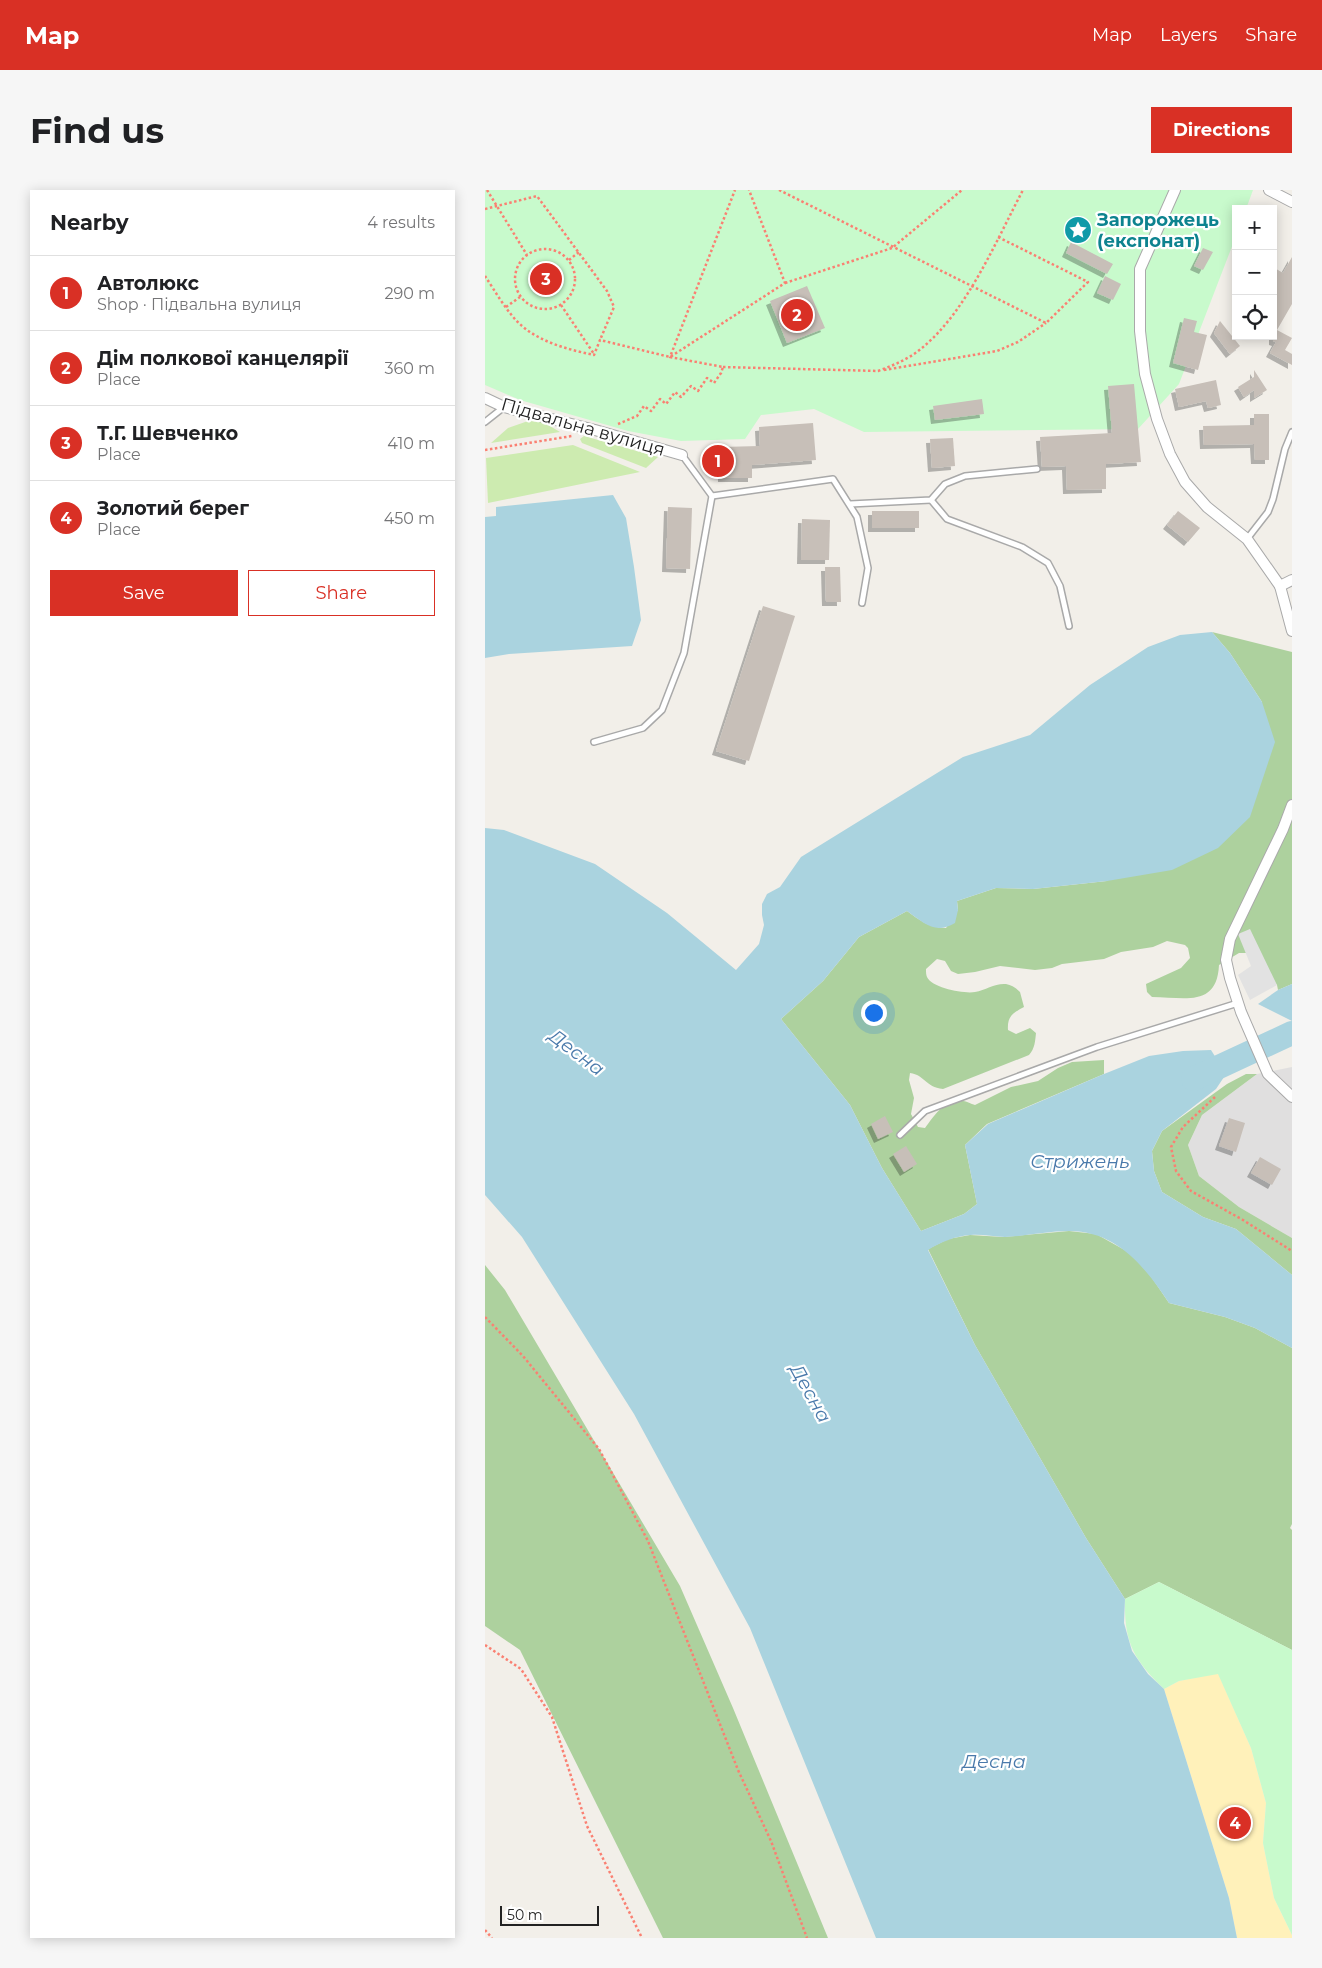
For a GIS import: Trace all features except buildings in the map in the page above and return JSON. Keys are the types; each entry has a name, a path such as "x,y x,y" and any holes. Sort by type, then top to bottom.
{"street":[{"path":"1175,190 1140,269 1140,331 1145,374 1157,418 1171,454 1185,482 1207,507 1247,539 1280,586 1292,631"},
{"path":"1269,190 1292,202"},
{"name":"Підвальна вулиця","path":"485,398 504,407 682,455"},
{"path":"1280,586 1292,580"},
{"path":"1292,805 1283,829 1230,940 1226,960 1240,1007 1268,1074 1292,1097"}],"lane":[{"path":"485,422 504,407"},
{"path":"1247,539 1268,512 1285,450 1292,432"},
{"path":"594,742 643,728 662,710 684,653 712,496 682,455"},
{"path":"850,504 931,500 945,484 965,476 1037,469"},
{"path":"712,496 833,478 857,517 868,568 862,603"},
{"path":"931,500 947,519 1022,547 1048,564 1060,586 1069,626"},
{"path":"900,1135 925,1111 1097,1047 1240,1007"}],"path":[{"path":"487,190 527,255"},
{"path":"670,356 735,190"},
{"path":"749,190 785,283"},
{"path":"779,190 892,248 1046,323"},
{"path":"670,356 785,283 892,248 962,190"},
{"path":"878,371 900,362 921,349 936,335 957,310 1023,190"},
{"path":"485,209 537,196 579,252 607,291 614,307 594,355"},
{"path":"600,340 723,367 878,371 997,351 1018,342 1046,323 1088,282 998,238"},
{"path":"541,249 551,250 569,260 575,278 574,288 570,296 561,305 545,310 527,304 520,298 515,278 517,268 522,259 527,255 541,249"},
{"path":"569,260 579,252"},
{"path":"485,276 522,326 561,348 594,355"},
{"path":"507,307 520,298"},
{"path":"561,305 594,355"},
{"path":"615,426 637,416 644,406 651,411 660,399 666,404 675,392 681,397 691,386 698,391 707,378 714,383 723,367"},
{"path":"485,450 567,438 595,430"},
{"path":"1215,1097 1183,1127 1171,1147 1176,1171 1191,1191 1243,1220 1292,1251"},
{"path":"485,1318 523,1356 599,1449 648,1541 738,1770 771,1841 807,1938"},
{"path":"485,1645 521,1668 552,1717 587,1826 642,1938"},
{"path":"485,1930 492,1938"}],"shaded area":[{"path":"1250,929 1277,985 1250,1000 1238,975 1251,966 1238,934"},
{"path":"1292,1067 1292,1238 1239,1207 1199,1176 1188,1145 1202,1115 1257,1074"}],"green space":[{"path":"485,190 1253,190 1247,205 1232,205 1232,246 1179,384 1138,429 864,432 814,409 761,415 745,439 681,441 628,431 520,400 485,385"},
{"path":"528,421 543,422 560,432 491,443 508,428"},
{"path":"584,436 658,457 646,468 582,443 580,439"},
{"path":"573,445 640,472 488,503 486,458"},
{"path":"1212,632 1292,652 1292,984 1278,990 1277,985 1248,953 1239,953 1219,965 1217,979 1212,988 1205,994 1187,998 1152,997 1147,992 1146,984 1181,968 1190,958 1188,948 1185,945 1167,941 1153,947 1121,952 1104,959 1062,964 1052,968 1035,970 1000,966 958,974 951,971 945,961 937,959 926,969 926,974 930,981 941,987 970,992 1006,984 1017,989 1020,992 1024,1007 1011,1016 1008,1030 1016,1034 1030,1028 1036,1033 1034,1047 1029,1055 943,1089 932,1086 919,1076 910,1073 909,1080 914,1098 911,1114 918,1127 925,1128 944,1106 962,1101 975,1105 1011,1087 1038,1081 1058,1068 1072,1062 1104,1060 1104,1074 987,1124 965,1145 977,1204 964,1214 921,1231 882,1168 850,1105 781,1019 823,981 859,937 907,911 930,925 946,928 958,910 957,901 996,888 1033,889 1107,881 1262,702 1230,653"},
{"path":"1246,1074 1257,1074 1202,1115 1188,1145 1199,1176 1239,1207 1292,1238 1292,1275 1236,1229 1203,1217 1162,1192 1154,1171 1152,1151 1162,1131 1227,1084"},
{"path":"1069,1231 1096,1234 1130,1253 1150,1275 1169,1303 1225,1317 1255,1328 1292,1348 1292,1524 1290,1528 1292,1530 1292,1650 1159,1582 1125,1599 1086,1538 975,1345 928,1249 948,1239 970,1235 1003,1237"},
{"path":"485,1265 505,1290 680,1586 733,1708 828,1938 663,1938 520,1650 485,1626"},
{"path":"1159,1582 1292,1650 1292,1935 1274,1898 1263,1843 1266,1803 1251,1748 1218,1674 1179,1681 1164,1689 1138,1659 1133,1649 1126,1627 1125,1599"}],"sand":[{"path":"1218,1673 1251,1748 1266,1803 1263,1843 1274,1898 1292,1938 1237,1938 1229,1898 1164,1689 1179,1681"}],"water":[{"path":"613,495 626,518 641,620 632,646 509,654 485,658 485,517 496,516 496,507"},
{"name":"Десна","path":"1212,632 1230,653 1262,702 1275,742 1250,817 1218,848 1172,870 1107,881 1033,889 996,888 957,901 958,910 955,923 941,928 930,926 907,911 859,937 823,981 781,1019 850,1105 882,1168 921,1231 964,1214 977,1204 965,1145 988,1124 1149,1056 1183,1051 1211,1050 1221,1066 1224,1077 1216,1089 1162,1131 1152,1151 1154,1171 1162,1192 1203,1217 1236,1229 1292,1275 1292,1348 1255,1328 1225,1317 1169,1303 1139,1264 1115,1244 1101,1237 1069,1231 1005,1237 965,1236 948,1240 928,1250 975,1345 1086,1538 1125,1599 1124,1623 1132,1651 1148,1674 1164,1689 1229,1898 1237,1938 876,1938 750,1628 634,1414 522,1237 485,1195 485,828 504,830 595,864 667,913 736,970 759,944 764,925 762,904 767,894 780,887 801,857 963,757 1030,735 1090,685 1148,647 1180,635"},
{"path":"1292,984 1292,1021 1258,1004 1278,990"}],"waterway":[{"name":"Стрижень","path":"1193,1079 1292,1033"}],"place":[{"name":"Запорожець (експонат)","path":"1078,230"},
{"name":"Т.Г. Шевченко","path":"546,279"},
{"name":"Дім полкової канцелярії","path":"797,315"},
{"name":"Автолюкс","path":"718,461"},
{"name":"Золотий берег","path":"1235,1823"}]}
